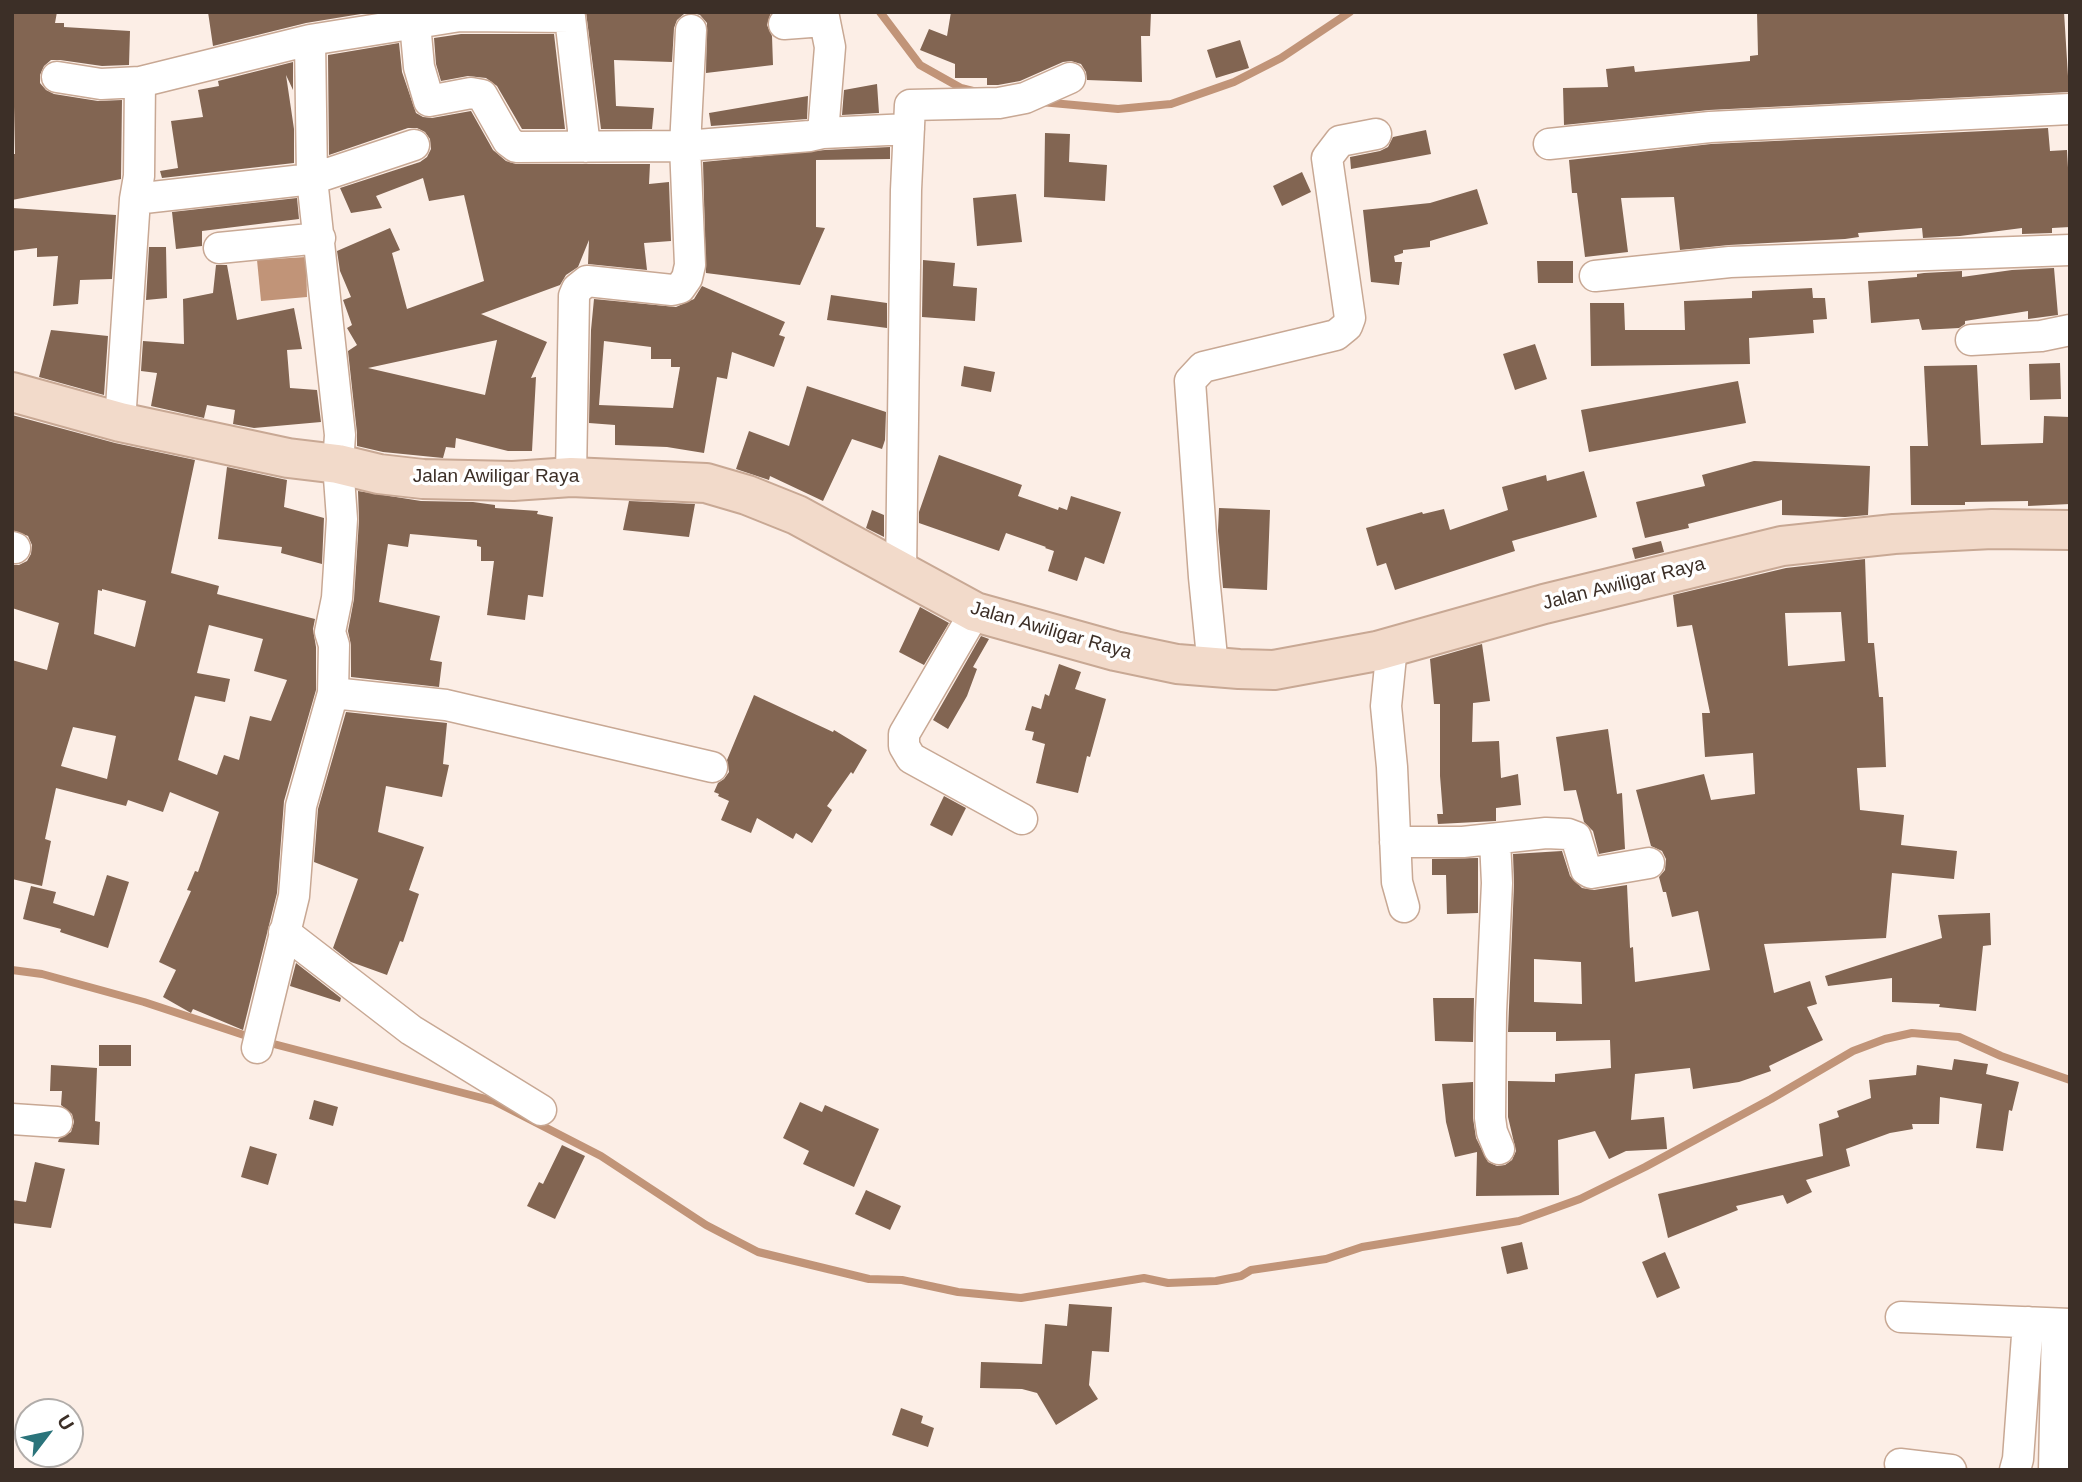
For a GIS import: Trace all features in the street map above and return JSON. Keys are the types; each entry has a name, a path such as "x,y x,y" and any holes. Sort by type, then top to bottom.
{"street":[{"path":"57,77 101,84 140,82 310,40 460,16 570,17 585,147"},
{"path":"784,24 824,17 831,47 823,133"},
{"path":"415,23 419,67 429,101 471,93 482,95 508,141 516,147 685,146 823,133 908,129"},
{"path":"571,477 574,296 577,289 587,281 672,290 680,288 687,278 690,265 685,146 691,30"},
{"path":"257,1048 294,896 301,806 333,693 334,645 330,632 337,598 342,519 338,464 340,435 312,179 310,40"},
{"path":"901,573 910,105 999,103 1025,98 1070,78"},
{"path":"120,422 135,199 139,176 140,82"},
{"path":"1549,144 1710,127 2070,109"},
{"path":"1213,667 1190,381 1203,367 1336,335 1347,326 1350,317 1327,158 1340,141 1376,134"},
{"path":"135,199 312,179 414,145"},
{"path":"219,248 320,238"},
{"path":"1595,276 1730,262 2070,250"},
{"path":"1971,340 2041,336 2070,330"},
{"name":"Jalan Awiligar Raya","path":"12,392 120,422 288,458 338,464 379,474 423,479 513,481 571,477 706,483 747,495 797,515 975,612 1115,651 1177,664 1213,667 1274,670 1392,646 1544,604 1783,546 1895,534 1978,529 2070,530"},
{"path":"975,612 904,734 904,746 911,758 1022,819"},
{"path":"1392,646 1386,706 1392,767 1397,882 1404,907"},
{"path":"333,693 446,705 712,767"},
{"path":"1395,842 1438,843 1495,840 1546,833 1568,834 1576,836 1586,870 1591,873 1649,863"},
{"path":"1495,840 1497,883 1491,1013 1490,1118 1499,1149"},
{"path":"285,932 411,1030 541,1110"},
{"path":"12,1119 57,1122"},
{"path":"1901,1317 2064,1324 2054,1470"},
{"path":"2015,1470 2028,1322"},
{"path":"1900,1464 1951,1470"}],"shaded area":[{"path":"306,257 307,297 261,301 257,260"}],"building":[{"path":"12,12 57,12 55,23 64,23 64,27 130,31 129,65 102,66 51,60 40,75 40,83 54,94 98,101 122,100 121,179 12,200 12,154 15,154"},
{"path":"208,12 373,12 306,23 213,46"},
{"path":"586,12 771,12 767,25 772,36 773,65 706,73 707,23 700,15 684,14 677,20 674,28 672,62 614,60 616,106 654,108 652,129 601,129"},
{"path":"951,12 1151,12 1150,36 1141,36 1142,82 1087,80 1081,64 1071,61 1020,81 998,85 987,85 987,78 955,78 955,64 920,50 929,29 947,36"},
{"path":"1757,12 2064,12 2069,92 1709,110 1564,125 1563,88 1608,87 1606,69 1634,66 1635,72 1750,61 1750,56 1758,55"},
{"path":"461,34 554,34 565,129 522,129 497,86 486,78 468,76 441,81 436,64 434,38"},
{"path":"1240,40 1249,68 1216,78 1207,50"},
{"path":"399,43 402,72 416,113 432,118 471,111 493,150 506,161 516,164 650,164 649,184 669,182 671,241 644,243 647,270 588,264 589,240 578,267 566,275 560,285 481,314 547,342 531,378 536,377 532,451 508,451 456,438 455,448 446,447 443,458 383,452 357,446 348,351 357,345 347,328 352,325 343,300 351,297 340,271 337,251 390,228 400,250 392,253 407,309 484,281 464,195 429,201 423,178 376,196 382,208 351,213 340,188 420,162 427,157 431,149 430,139 425,132 417,128 408,128 329,155 328,55","holes":["497,340 485,395 368,368"]},
{"path":"293,62 293,90 286,75 294,129 294,163 162,178 160,171 178,168 171,121 203,117 198,90 219,86 218,81"},
{"path":"877,84 879,113 842,115 844,90"},
{"path":"808,96 807,119 711,126 709,113"},
{"path":"2048,128 2050,151 2067,150 2070,203 2070,227 2052,228 2052,233 2022,234 2022,228 1923,238 1922,228 1858,233 1859,237 1845,239 1680,250 1674,197 1621,198 1628,252 1585,257 1577,193 1572,193 1569,160 1711,144"},
{"path":"1426,130 1431,154 1351,169 1350,157 1380,151 1388,147 1393,137"},
{"path":"1045,133 1070,134 1069,162 1107,165 1105,201 1044,197"},
{"path":"890,147 890,159 816,160 816,227 825,228 800,285 706,273 703,162 825,150"},
{"path":"1302,172 1311,192 1282,206 1273,186"},
{"path":"1477,189 1488,224 1430,241 1430,247 1403,250 1403,253 1394,256 1395,262 1402,262 1399,285 1371,282 1363,210 1430,203"},
{"path":"1016,194 1022,242 977,246 973,198"},
{"path":"297,198 299,219 202,231 202,246 176,249 172,212"},
{"path":"12,208 116,215 112,279 80,280 78,304 53,306 58,256 37,257 37,248 12,251"},
{"path":"149,247 166,247 167,298 146,300"},
{"path":"923,260 955,263 953,286 977,288 975,321 922,317"},
{"path":"1537,261 1573,261 1573,283 1538,283"},
{"path":"216,265 227,265 237,320 294,308 302,349 287,350 290,388 317,390 321,422 254,428 233,424 235,410 207,405 204,418 151,406 157,373 141,371 143,341 184,344 183,299 213,293"},
{"path":"2054,268 2058,315 2028,319 2028,311 1965,321 1959,328 1922,330 1919,319 1871,323 1868,281 1917,277 1917,274 1924,273 1962,271 1962,277"},
{"path":"702,286 785,322 779,335 785,337 774,367 732,352 727,379 717,377 704,453 667,447 615,445 615,425 589,423 594,299 676,307 694,299","holes":["604,341 651,347 651,359 671,359 671,367 680,367 673,408 599,405"]},
{"path":"1812,288 1813,298 1825,298 1827,319 1813,320 1814,333 1749,338 1750,364 1591,366 1590,303 1624,303 1625,330 1685,330 1684,301 1752,298 1752,291"},
{"path":"831,295 887,303 887,328 827,320"},
{"path":"51,330 108,336 104,395 39,377"},
{"path":"1535,344 1547,379 1515,390 1503,354"},
{"path":"2060,363 2061,399 2030,400 2029,364"},
{"path":"1977,365 1981,445 2043,443 2044,416 2070,417 2070,504 2028,506 2028,501 1911,505 1910,446 1928,446 1924,366"},
{"path":"964,366 995,372 991,392 961,386"},
{"path":"1738,381 1746,423 1589,452 1581,410"},
{"path":"807,386 886,412 882,449 852,439 823,501 770,476 769,480 736,469 749,431 789,446"},
{"path":"12,415 115,443 195,460 171,573 219,586 217,594 315,619 313,629 316,647 316,690 284,801 277,893 243,1030 193,1009 191,1013 163,997 176,970 159,962 191,891 187,890 195,871 198,872 219,812 170,792 163,812 128,800 126,806 56,788 45,839 51,841 42,886 12,879 12,660 47,670 59,623 12,608 12,565 27,561 32,545 28,536 12,530","holes":["98,590 146,601 135,647 94,634","209,625 263,639 254,671 287,680 271,721 250,716 239,760 224,755 217,775 178,760 195,696 225,702 230,679 197,673","73,727 116,736 107,779 61,766"]},
{"path":"939,455 1022,485 1018,496 1058,510 1059,507 1067,510 1071,496 1121,512 1104,564 1085,557 1077,581 1048,571 1054,551 1046,547 1006,533 999,551 919,523 919,512"},
{"path":"1754,461 1870,466 1868,515 1782,515 1782,500 1688,524 1689,528 1645,538 1636,502 1705,486 1702,475"},
{"path":"227,467 287,480 284,507 324,518 322,564 281,553 282,547 218,539"},
{"path":"1584,471 1597,517 1512,541 1515,551 1395,590 1386,563 1377,566 1366,528 1422,512 1423,514 1444,509 1450,530 1508,510 1502,487 1546,475 1547,481"},
{"path":"358,491 421,501 473,502 495,505 495,508 538,511 537,514 553,517 543,597 528,595 525,620 487,615 494,561 481,561 481,547 477,546 477,540 410,534 408,547 388,544 379,602 440,616 430,660 442,662 439,687 351,677 348,631 354,599"},
{"path":"629,501 695,504 689,537 623,530"},
{"path":"1219,508 1270,510 1267,590 1223,588 1218,531"},
{"path":"872,510 884,515 884,537 866,528"},
{"path":"1661,541 1664,552 1635,559 1632,548"},
{"path":"1865,559 1868,643 1874,643 1879,697 1883,697 1886,767 1857,768 1860,810 1904,815 1901,845 1957,851 1954,879 1892,873 1886,938 1764,944 1774,993 1810,981 1817,1004 1807,1007 1823,1040 1769,1066 1771,1071 1739,1082 1693,1089 1690,1068 1635,1074 1631,1120 1664,1117 1667,1149 1626,1151 1609,1159 1595,1131 1558,1140 1559,1195 1476,1196 1477,1152 1455,1157 1446,1122 1442,1084 1473,1082 1476,1138 1488,1162 1497,1166 1512,1160 1516,1151 1508,1117 1508,1081 1555,1082 1555,1074 1611,1068 1610,1040 1556,1041 1556,1032 1508,1032 1513,854 1562,851 1570,876 1582,888 1594,890 1627,885 1630,948 1633,947 1635,982 1710,970 1698,911 1672,917 1659,877 1665,870 1666,859 1662,851 1651,846 1636,790 1704,774 1711,800 1755,794 1753,753 1705,757 1702,713 1710,713 1692,625 1677,627 1673,595 1786,568","holes":["1841,612 1845,661 1788,666 1785,613","1534,959 1581,962 1582,1004 1534,1002"]},
{"path":"920,607 949,623 924,665 899,652"},
{"path":"981,636 989,639 973,667 977,669 967,696 948,729 933,720"},
{"path":"1482,644 1490,701 1473,703 1472,742 1499,741 1501,778 1518,774 1521,805 1496,808 1496,821 1438,824 1437,814 1443,814 1440,704 1434,704 1430,659"},
{"path":"1059,664 1081,672 1075,689 1106,699 1078,793 1036,783 1045,744 1032,740 1034,732 1025,730 1032,706 1041,709 1045,694 1049,696"},
{"path":"754,695 833,732 834,730 867,750 853,774 851,772 827,806 832,810 812,843 796,833 793,839 757,818 751,833 721,820 729,801 714,792 718,783 729,772 727,760"},
{"path":"346,712 447,723 443,764 449,765 442,797 386,786 378,832 424,847 409,890 419,894 403,942 400,941 387,975 351,962 333,948 358,879 314,862 318,809"},
{"path":"1608,729 1617,794 1622,793 1625,849 1599,854 1593,831 1584,822 1576,790 1564,791 1556,737"},
{"path":"944,796 966,808 952,836 930,825"},
{"path":"1478,858 1478,913 1447,914 1446,875 1432,875 1432,859"},
{"path":"107,875 129,882 108,948 60,932 61,929 23,919 31,886 56,892 53,903 94,916"},
{"path":"1990,913 1991,945 1983,946 1976,1011 1939,1007 1940,1004 1892,1002 1892,978 1828,986 1825,976 1942,938 1938,915"},
{"path":"296,963 341,998 340,1002 290,986"},
{"path":"1433,998 1474,998 1473,1042 1435,1041"},
{"path":"99,1045 131,1045 131,1066 99,1066"},
{"path":"1954,1059 1988,1064 1986,1074 2019,1082 2012,1111 2009,1110 2003,1151 1976,1148 1982,1104 1940,1097 1939,1124 1912,1124 1913,1129 1890,1133 1846,1149 1850,1166 1806,1180 1812,1192 1787,1204 1783,1195 1736,1206 1738,1210 1668,1238 1658,1194 1823,1156 1819,1124 1839,1117 1837,1111 1871,1098 1869,1080 1916,1075 1917,1065 1952,1070"},
{"path":"51,1065 97,1068 95,1121 100,1122 99,1145 58,1142 71,1132 74,1122 72,1114 61,1105 62,1091 50,1091"},
{"path":"314,1100 338,1107 333,1126 309,1119"},
{"path":"800,1102 822,1112 825,1105 879,1129 854,1187 803,1164 809,1151 783,1138"},
{"path":"562,1145 585,1156 555,1219 527,1206 539,1182 543,1184"},
{"path":"250,1146 277,1154 268,1185 241,1177"},
{"path":"35,1162 65,1169 51,1228 12,1223 12,1200 26,1202"},
{"path":"866,1190 901,1206 890,1230 855,1214"},
{"path":"1522,1242 1528,1269 1507,1274 1501,1247"},
{"path":"1665,1252 1680,1288 1657,1298 1642,1262"},
{"path":"1069,1304 1112,1307 1109,1352 1092,1351 1089,1385 1098,1399 1056,1425 1037,1393 1022,1389 980,1388 981,1362 1042,1364 1045,1324 1067,1326"},
{"path":"901,1408 923,1416 921,1423 934,1428 928,1447 892,1435"}],"waterway":[{"path":"880,12 920,65 961,88 973,91"},
{"path":"1041,102 1118,109 1171,104 1234,82 1281,58 1350,12"},
{"path":"12,970 42,974 144,1002 253,1038"},
{"path":"266,1042 494,1101 601,1156 706,1225 758,1252 869,1279 902,1280 958,1292 1021,1298 1144,1278 1168,1283 1216,1281 1241,1276 1251,1270 1326,1259 1362,1247 1519,1221 1580,1199 1645,1167 1853,1051 1885,1039 1912,1033 1959,1037 2001,1056 2070,1080"}]}
